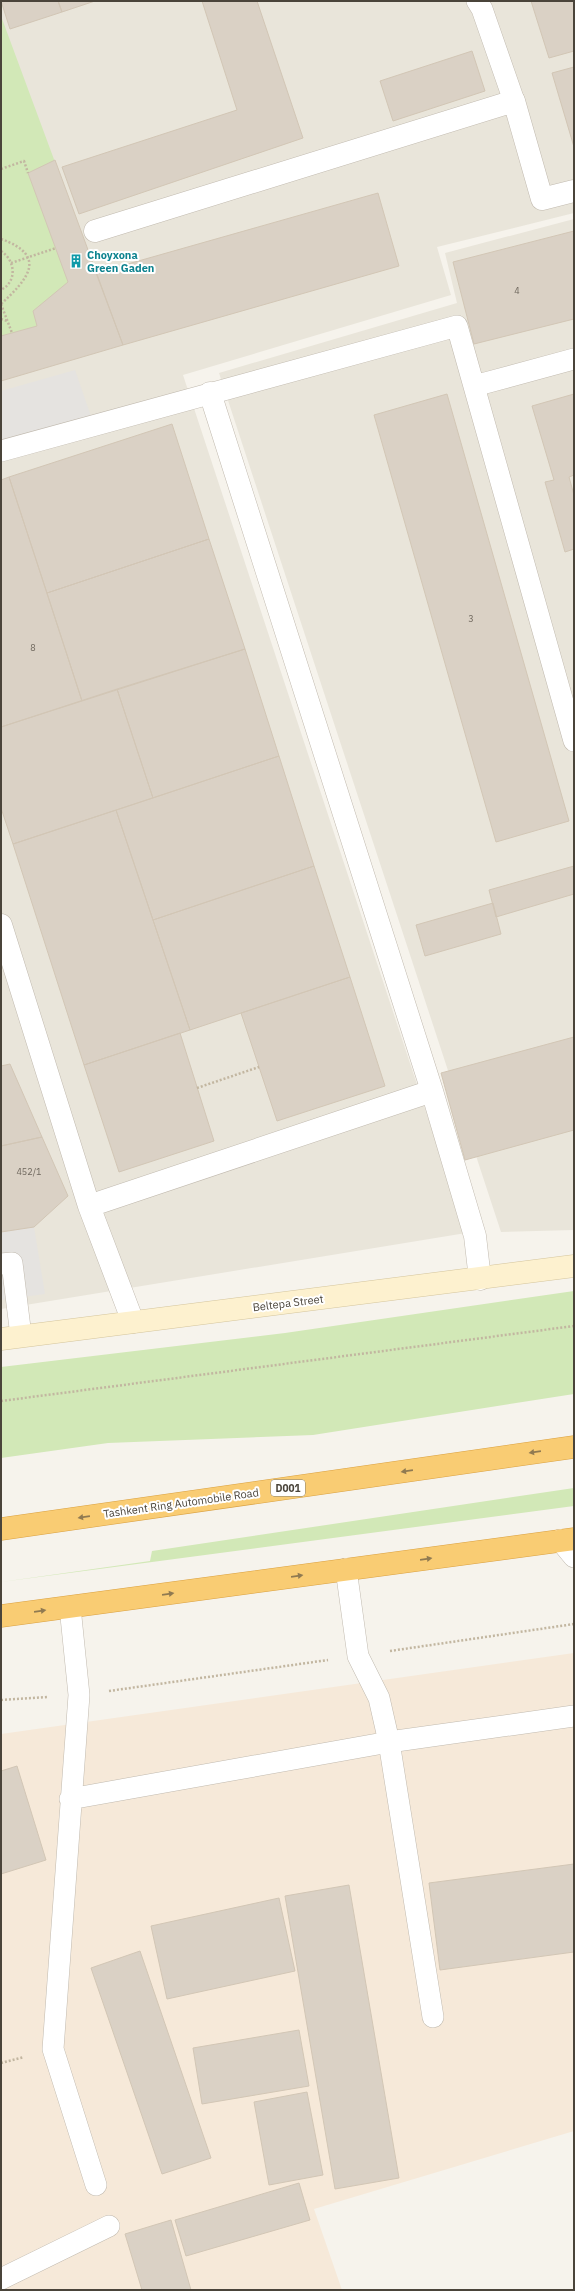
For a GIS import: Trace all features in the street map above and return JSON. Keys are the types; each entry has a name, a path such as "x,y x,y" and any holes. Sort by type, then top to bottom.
{"highway":[{"name":"Tashkent Ring Automobile Road","path":"1,1529 574,1447"},
{"path":"1,1616 567,1540"}],"street":[{"path":"95,231 514,102 542,199 574,191"},
{"path":"210,393 432,1091 475,1236 480,1279"},
{"path":"1,925 89,1206 133,1322"},
{"path":"89,1206 432,1091"},
{"name":"Beltepa Street","path":"11,1338 574,1266"}],"lane":[{"path":"477,1 482,9 514,102"},
{"path":"1,451 457,326 573,734"},
{"path":"474,386 574,359"},
{"path":"1,1264 12,1263 11,1338"},
{"path":"567,1540 574,1558"},
{"path":"346,1569 358,1656 379,1698 390,1742 433,2017"},
{"path":"70,1607 79,1695 70,1799 53,2049 96,2185"},
{"path":"70,1799 390,1742 574,1716"},
{"path":"1,2279 109,2226"}],"path":[{"path":"1,169 24,161 28,173"},
{"path":"1,239 20,248 28,257 29,272 25,280 20,287 1,304 12,333"},
{"path":"1,248 1,251 12,263 12,277 1,290"},
{"path":"12,263 56,248"},
{"path":"1,319 7,321"},
{"path":"197,1088 259,1067"},
{"path":"1,1401 574,1326"},
{"path":"1,1700 79,1695 574,1624"}],"shaded area":[{"path":"1,1 574,1 574,213 437,247 451,295 183,375 466,1233 1,1309"},
{"path":"574,219 574,1230 501,1232 219,373 457,303 445,253"},
{"path":"75,370 94,425 1,451 1,391"},
{"path":"34,1227 45,1294 1,1300 1,1232"},
{"path":"574,1653 574,2131 314,2209 342,2290 1,2290 1,1734"}],"green space":[{"name":"Choyxona Green Gaden","path":"1,16 96,273 1,381"},
{"path":"574,1291 574,1394 313,1435 108,1443 1,1458 1,1367 285,1333"},
{"path":"574,1488 574,1506 1,1582 150,1561 152,1551"}],"building":[{"path":"1,1 58,1 62,12 10,29"},
{"path":"58,1 95,1 62,12"},
{"path":"202,1 257,1 303,138 79,214 62,167 237,110"},
{"path":"531,1 574,1 574,51 549,58"},
{"path":"472,51 485,91 393,121 380,81"},
{"path":"574,67 574,147 552,73"},
{"name":"Choyxona Green Gaden","path":"55,160 123,345 1,381 1,336 37,326 33,311 68,282 28,173"},
{"path":"378,193 399,266 123,345 96,273"},
{"path":"574,231 574,319 474,344 453,262"},
{"path":"447,394 569,821 496,842 374,415"},
{"path":"574,394 574,475 569,477 574,495 574,549 565,552 545,482 554,480 532,406"},
{"path":"172,424 209,539 47,593 9,477"},
{"path":"9,477 82,701 1,727 1,480"},
{"path":"209,539 245,649 82,701 47,593"},
{"path":"245,649 279,756 153,798 117,689"},
{"path":"117,689 153,798 13,844 1,808 1,727"},
{"path":"279,756 314,866 153,920 116,810"},
{"path":"116,810 190,1030 84,1065 13,844"},
{"path":"314,866 350,977 190,1030 153,920"},
{"path":"574,866 574,894 496,917 489,890"},
{"path":"493,903 501,934 425,956 416,925"},
{"path":"350,977 385,1086 277,1121 241,1013"},
{"path":"180,1033 214,1141 119,1172 84,1065"},
{"path":"574,1037 574,1130 465,1160 441,1073"},
{"path":"10,1064 42,1137 1,1146 1,1066"},
{"path":"42,1137 68,1196 34,1227 1,1232 1,1146"},
{"path":"17,1766 46,1860 1,1874 1,1771"},
{"path":"574,1864 574,1952 440,1970 429,1883"},
{"path":"349,1885 399,2178 335,2189 285,1896"},
{"path":"279,1898 295,1971 167,1999 151,1926"},
{"path":"140,1951 211,2158 162,2174 91,1968"},
{"path":"299,2030 309,2086 202,2104 193,2048"},
{"path":"307,2092 323,2175 269,2185 254,2102"},
{"path":"299,2183 310,2220 186,2256 175,2220"},
{"path":"171,2220 191,2290 142,2290 125,2234"}],"place":[{"name":"Choyxona Green Gaden","path":"76,261"}]}
